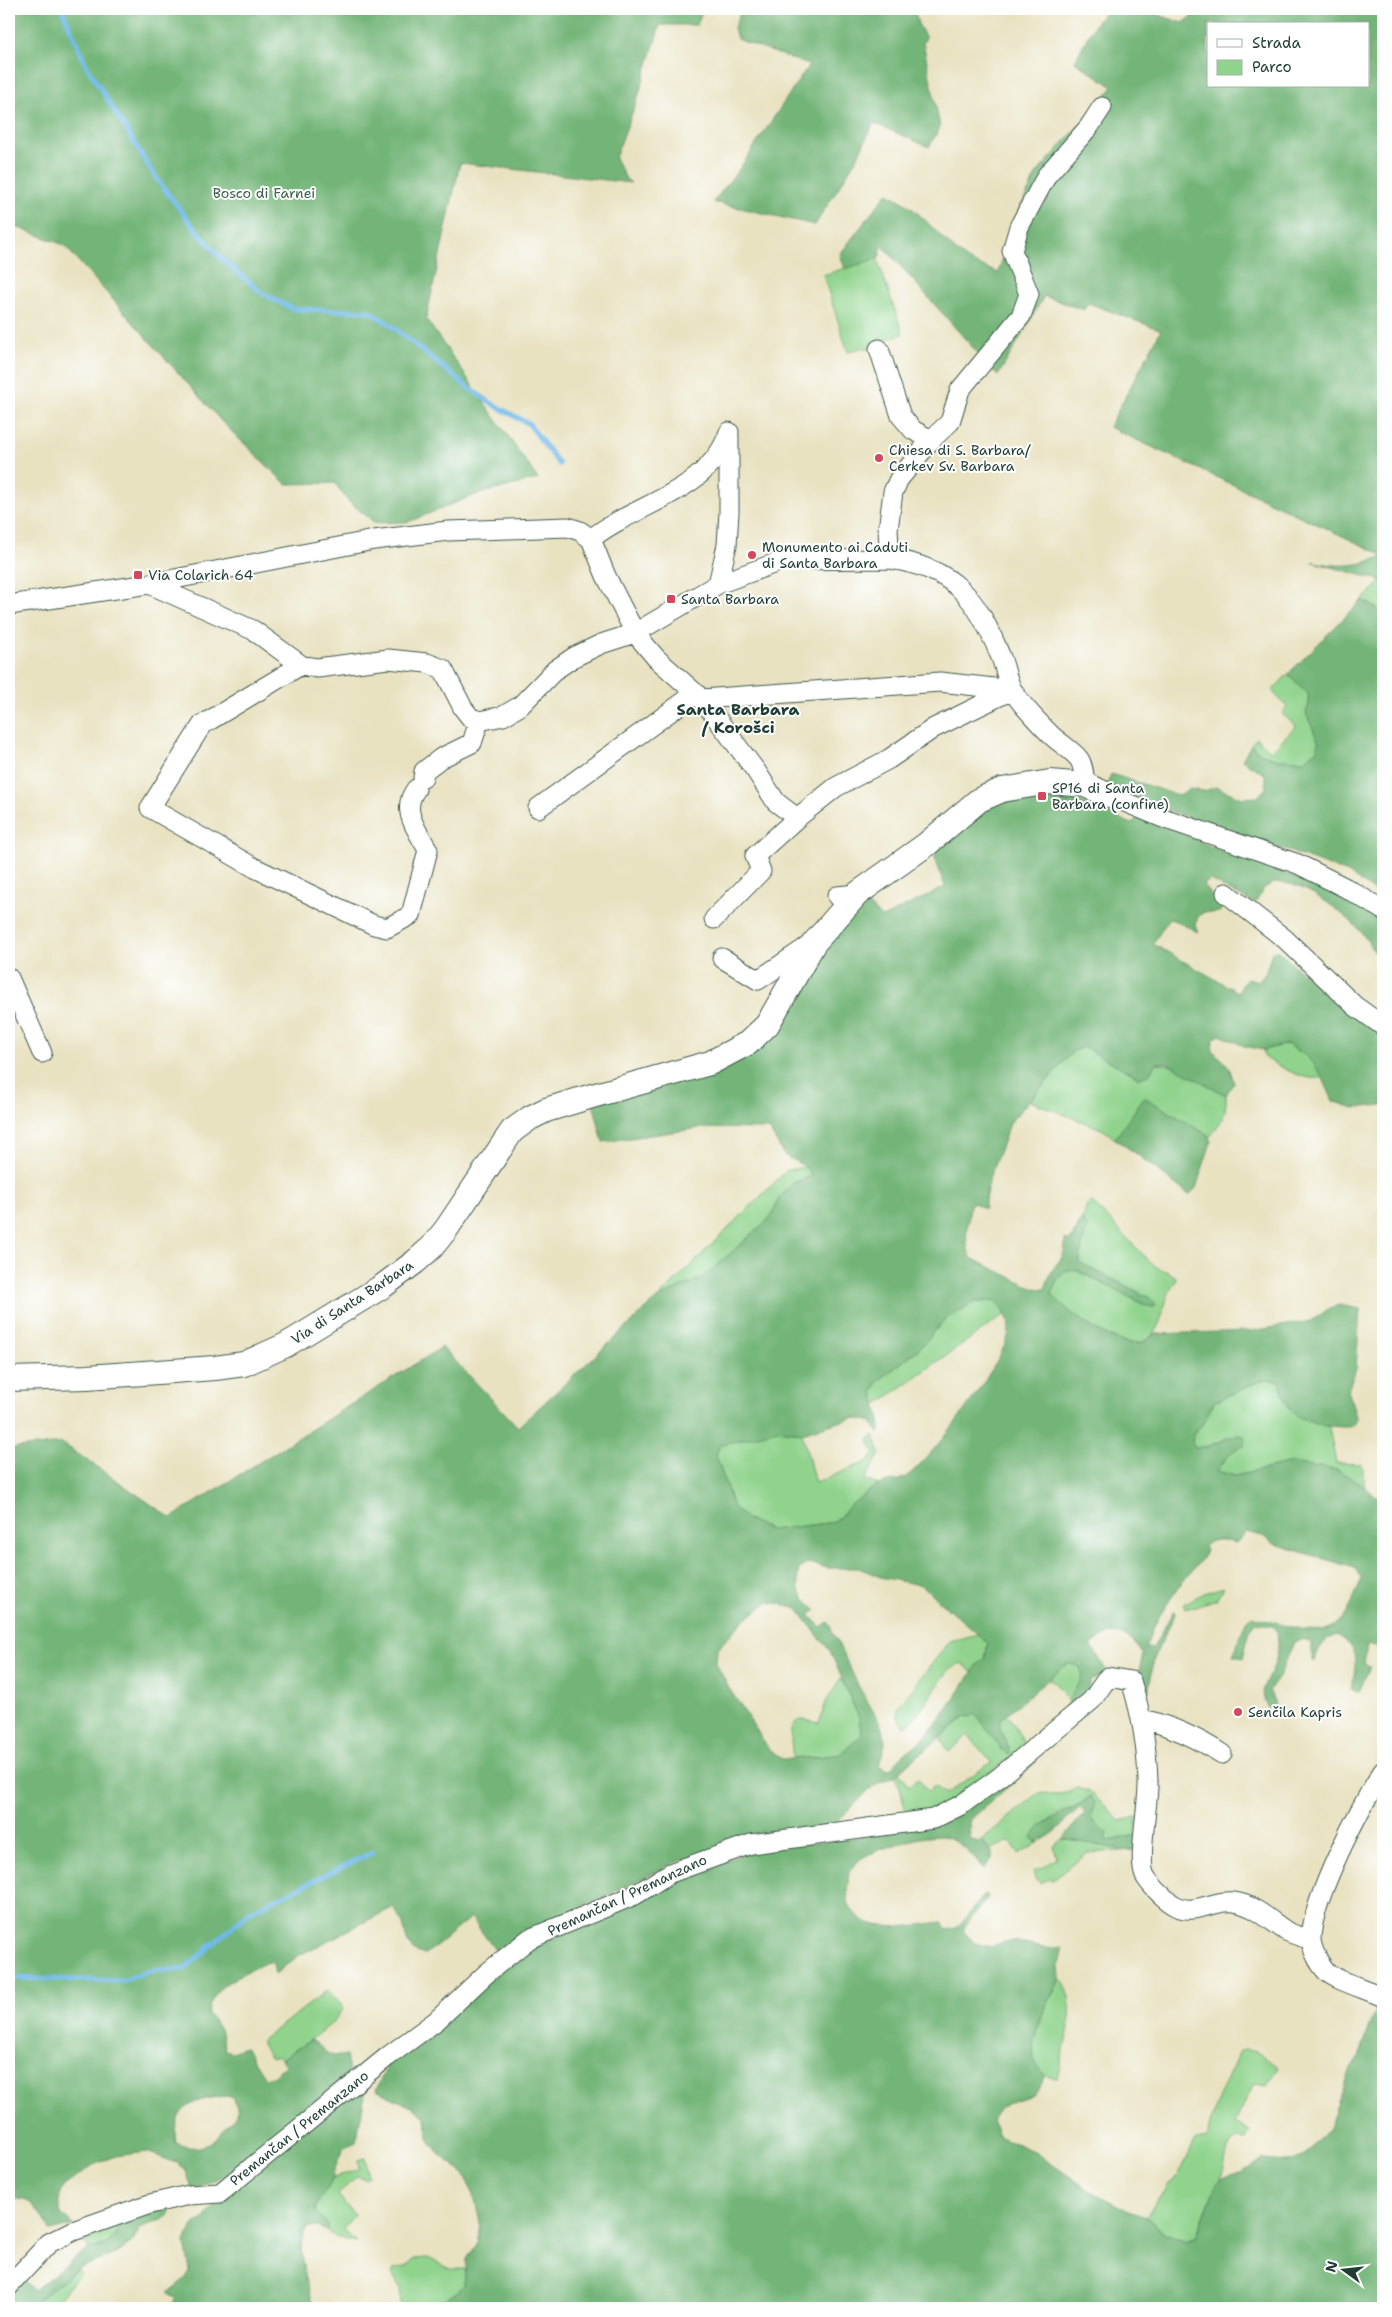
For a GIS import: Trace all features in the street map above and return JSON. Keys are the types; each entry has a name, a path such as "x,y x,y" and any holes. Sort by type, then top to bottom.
{"street":[{"path":"890,559 888,530 893,492 899,478 931,440 950,422 960,390 969,376 1021,316 1029,294 1012,251 1019,227 1047,174 1102,108"},
{"path":"879,350 901,416 913,430 931,440"},
{"path":"591,539 626,516 691,482 721,452 729,432 727,545 718,584"},
{"path":"9,605 149,584 374,540 448,532 568,527 580,531 591,539 606,576 635,633 656,658 699,696 756,771 776,802 797,818"},
{"path":"149,584 253,630 301,665 317,668 388,659 427,663 442,670 462,708 470,717 479,721 503,716 520,706 555,670 574,657 601,644 635,633 718,584 784,560 890,559 934,570 954,582 971,598 995,642 1012,690 1050,734 1080,760 1084,772 1085,785"},
{"path":"301,665 202,725 150,808 254,868 374,925 387,928 411,915 428,850 408,810 410,797 420,784 424,771 441,758 472,743 479,721"},
{"path":"538,808 699,696 940,682 1012,690"},
{"path":"714,919 761,871 755,856 797,818 836,787 889,759 934,728 1012,690"},
{"name":"Via di Santa Barbara","path":"9,1379 153,1374 244,1364 262,1357 352,1305 421,1257 448,1228 512,1131 530,1118 564,1104 710,1063 748,1043 767,1026 814,943 847,895 927,844 953,820 979,800 1002,790 1021,785 1050,782 1085,785 1108,794"},
{"path":"1108,794 1163,818 1298,864 1346,888 1383,910"},
{"path":"1226,893 1284,939 1355,1006 1383,1026"},
{"path":"722,958 758,980 814,943"},
{"path":"9,978 42,1054"},
{"name":"Premančan / Premanzano","path":"9,2286 49,2243 73,2231 150,2204 189,2195 220,2192 387,2057 436,2021 487,1973 529,1939 635,1895 670,1873 751,1844 933,1819 961,1805 997,1779 1092,1700 1108,1677 1131,1681 1146,1740 1148,1784 1144,1858 1145,1875 1166,1898 1179,1908 1195,1909 1215,1903 1232,1902 1252,1907 1288,1932 1311,1940"},
{"path":"1142,1719 1165,1724 1197,1738 1222,1754"},
{"path":"1383,1771 1370,1792 1315,1912 1311,1940 1316,1957 1328,1973 1344,1982 1361,1986 1383,1996"}],"green space":[{"name":"Bosco di Farnei","path":"9,9 703,9 697,25 660,25 637,100 615,158 626,179 631,183 460,163 426,319 538,479 475,495 408,522 375,523 347,500 335,483 286,484 222,422 64,245 9,224"},
{"path":"742,9 914,9 918,24 926,38 923,42 940,127 929,147 874,123 857,158 815,225 713,202 740,168 809,65 737,39 734,27"},
{"path":"1106,9 1140,9 1183,23 1202,9 1383,9 1383,555 1109,427 1161,330 1088,303 1084,310 1044,296 998,376 882,245 879,258 845,269 840,254 887,193 899,199 919,214 965,258 998,273 1016,217 1037,173 1113,87 1075,61 1090,32"},
{"path":"877,258 903,334 886,339 887,342 866,349 865,347 848,352 823,275"},
{"path":"1383,556 1383,581 1313,562 1349,565"},
{"path":"1382,581 1383,619 1378,609 1362,600"},
{"path":"1362,600 1378,609 1383,619 1383,897 1348,873 1162,808 1107,785 1111,774 1180,796 1189,789 1204,791 1216,787 1242,798 1258,797 1266,788 1266,775 1242,760 1251,745 1260,753 1278,759 1304,760 1316,751 1319,743 1306,713 1309,704 1308,694 1288,674"},
{"path":"1288,674 1308,694 1309,704 1306,713 1319,742 1317,751 1304,760 1278,759 1260,753 1251,745 1256,738 1271,751 1296,726 1282,714 1287,707 1272,691"},
{"path":"1043,791 1085,803 1132,824 1139,815 1231,855 1287,868 1285,874 1336,891 1383,923 1383,964 1354,924 1322,899 1297,886 1286,883 1269,885 1264,888 1255,904 1210,880 1203,885 1220,906 1221,911 1215,913 1204,912 1198,917 1195,925 1198,932 1169,918 1153,944 1238,992 1247,978 1258,981 1266,972 1272,952 1277,950 1342,1009 1383,1036 1383,1105 1354,1108 1333,1101 1316,1067 1305,1055 1287,1044 1263,1050 1244,1046 1220,1035 1214,1039 1214,1051 1228,1066 1234,1082 1226,1095 1167,1063 1156,1063 1149,1074 1140,1078 1084,1047 1073,1051 1011,1121 989,1179 985,1209 974,1203 970,1204 966,1237 971,1258 1033,1288 1045,1289 1051,1273 1064,1253 1065,1239 1070,1241 1082,1219 1087,1227 1080,1254 1080,1263 1150,1298 1156,1306 1147,1306 1076,1270 1066,1270 1057,1280 1051,1294 1069,1311 1093,1328 1106,1335 1131,1343 1142,1343 1154,1334 1252,1331 1311,1321 1330,1308 1339,1305 1360,1309 1356,1369 1348,1390 1357,1420 1351,1427 1315,1424 1306,1421 1291,1411 1286,1403 1279,1381 1262,1380 1214,1402 1202,1425 1194,1432 1192,1442 1195,1447 1207,1447 1238,1434 1243,1435 1246,1440 1245,1446 1232,1452 1217,1471 1235,1476 1292,1463 1337,1470 1358,1482 1383,1501 1383,1608 1376,1610 1383,1629 1383,1649 1367,1645 1364,1664 1370,1666 1359,1692 1351,1690 1355,1666 1353,1651 1350,1645 1336,1635 1322,1645 1315,1661 1312,1661 1312,1644 1304,1639 1294,1642 1280,1675 1269,1690 1276,1706 1273,1708 1268,1708 1263,1694 1278,1652 1277,1631 1275,1627 1255,1622 1250,1629 1243,1658 1233,1656 1246,1621 1251,1616 1307,1630 1324,1630 1338,1623 1353,1601 1359,1585 1361,1578 1355,1568 1275,1544 1263,1536 1246,1532 1236,1543 1223,1540 1212,1541 1204,1546 1206,1550 1204,1555 1180,1585 1152,1631 1146,1648 1153,1648 1174,1610 1175,1614 1155,1655 1148,1694 1143,1695 1138,1674 1143,1655 1134,1642 1125,1636 1108,1634 1091,1645 1108,1673 1090,1681 1086,1698 1026,1745 1066,1706 1082,1676 1080,1667 1068,1663 1002,1718 999,1726 1011,1754 1008,1755 1004,1751 976,1715 966,1716 894,1776 871,1788 832,1827 776,1831 737,1841 672,1864 495,1950 471,1917 426,1954 419,1953 411,1948 408,1943 402,1922 394,1907 298,1956 275,1974 273,1963 267,1962 230,1981 215,1995 210,2004 208,2014 220,2029 225,2050 232,2052 245,2047 265,2078 275,2075 285,2065 281,2059 311,2040 330,2055 346,2055 349,2073 235,2168 204,2185 192,2189 186,2170 176,2163 147,2152 115,2156 93,2165 64,2186 58,2200 61,2214 73,2225 51,2231 39,2212 30,2203 25,2200 9,2199 9,1449 62,1443 171,1518 442,1347 518,1427 658,1298 704,1277 772,1216 778,1200 793,1183 812,1176 806,1167 784,1155 769,1129 700,1128 603,1142 593,1103 716,1066 863,900 882,918 945,887 932,849 990,802","holes":["996,1301 1006,1314 1009,1331 1005,1344 982,1386 948,1433 915,1469 904,1478 881,1484 872,1489 855,1502 835,1522 771,1530 748,1520 733,1507 716,1455 720,1445 777,1430 802,1433 853,1418 870,1421 879,1433 881,1425 873,1392 877,1382 920,1348 944,1320 975,1302","808,1563 827,1568 859,1568 880,1577 921,1585 988,1643 985,1659 978,1664 935,1725 924,1738 888,1770 879,1765 886,1741 880,1723 859,1687 828,1622 821,1627 809,1615 816,1610 800,1592 798,1583 799,1569","768,1602 796,1607 830,1651 859,1718 862,1735 840,1754 812,1758 782,1759 771,1752 728,1687 716,1663 717,1649 745,1619","227,2096 234,2098 237,2115 216,2139 209,2144 194,2147 176,2143 175,2131 181,2113 196,2102"]},
{"path":"1287,1044 1307,1055 1323,1077 1308,1078 1301,1076 1265,1058 1263,1050"},
{"path":"1085,1047 1140,1078 1149,1074 1156,1063 1183,1070 1201,1080 1226,1095 1224,1113 1220,1123 1209,1138 1208,1135 1144,1098 1115,1139 1104,1130 1030,1101 1073,1051"},
{"path":"1144,1097 1208,1135 1211,1142 1196,1188 1189,1195 1115,1139"},
{"path":"806,1167 812,1176 793,1183 778,1200 772,1216 704,1277 658,1298 787,1170"},
{"path":"1092,1202 1152,1264 1176,1277 1157,1328 1153,1334 1143,1341 1130,1343 1100,1332 1085,1323 1051,1294 1057,1280 1066,1270 1076,1270 1147,1306 1156,1306 1150,1298 1080,1263 1080,1254 1087,1227 1082,1219 1087,1205"},
{"path":"996,1301 1007,1313 876,1405 873,1392 877,1382 920,1348 944,1320 975,1302"},
{"path":"1262,1380 1279,1381 1286,1403 1320,1424 1329,1427 1336,1463 1362,1464 1365,1487 1337,1470 1292,1463 1235,1476 1217,1471 1229,1454 1239,1446 1228,1436 1212,1445 1195,1447 1192,1442 1194,1432 1202,1425 1214,1402"},
{"path":"777,1430 802,1433 815,1483 866,1462 875,1454 868,1439 874,1435 880,1454 865,1480 879,1485 849,1507 835,1522 771,1530 748,1520 733,1507 716,1455 720,1445"},
{"path":"1224,1587 1217,1599 1186,1609 1184,1604 1203,1593"},
{"path":"978,1634 988,1643 985,1659 972,1673 961,1663 949,1670 912,1722 906,1727 902,1725 897,1715 898,1707 950,1641"},
{"path":"1068,1663 1080,1667 1082,1676 1069,1702 1056,1684 1047,1679"},
{"path":"841,1678 859,1718 862,1735 840,1755 793,1759 791,1735 794,1724 803,1720 819,1723 826,1702"},
{"path":"1007,1714 1026,1745 953,1802 930,1813 907,1817 900,1787 894,1776 899,1772 909,1786 918,1779 928,1791 935,1786 946,1794 991,1762 968,1735 949,1752 940,1738 966,1716 976,1715 989,1729 1001,1750 1009,1747 999,1726 1002,1718"},
{"path":"1036,1756 1036,1762 969,1821 970,1838 978,1842 981,1840 992,1852 992,1859 984,1869 960,1844 942,1836 919,1838 880,1850 860,1859 849,1872 848,1900 855,1914 865,1921 877,1925 905,1926 942,1922 946,1930 957,1928 985,1894 988,1897 962,1930 975,1943 991,1947 1011,1941 1045,1948 1063,1947 1059,1964 1060,1978 1040,2018 1033,2044 1034,2062 1044,2076 1041,2084 1033,2094 1002,2107 992,2120 999,2136 1033,2151 1089,2190 1129,2211 1146,2217 1165,2233 1186,2241 1196,2237 1215,2186 1221,2179 1237,2175 1263,2160 1288,2162 1300,2158 1311,2150 1328,2130 1351,2068 1360,2055 1376,2010 1376,1999 1383,2005 1383,2308 433,2308 464,2285 467,2259 477,2244 480,2223 474,2195 462,2171 441,2156 428,2139 426,2118 414,2108 376,2090 393,2054 499,1962 682,1874 753,1851 891,1833"},
{"path":"1076,1788 1083,1789 1095,1796 1120,1821 1137,1817 1136,1835 1109,1841 1105,1839 1107,1833 1089,1818 1093,1807 1087,1799 1046,1822 1037,1834 1035,1842 1038,1843 1019,1855 1012,1843 1007,1842 990,1850 981,1840 1039,1793 1061,1794"},
{"path":"1090,1796 1095,1803 1090,1818 1107,1833 1105,1839 1110,1841 1136,1835 1135,1850 1119,1851 1117,1848 1062,1839 1085,1813 1080,1808 1055,1832 1038,1843 1031,1838 1042,1825 1082,1803"},
{"path":"1062,1839 1117,1848 1119,1851 1088,1853 1053,1879 1050,1878 1041,1883 1035,1879 1033,1871 1044,1867 1057,1858 1054,1846"},
{"path":"1060,1978 1070,2001 1070,2014 1057,2078 1044,2076 1036,2065 1033,2042 1040,2019"},
{"path":"328,1990 344,2008 338,2016 324,2030 281,2059 279,2056 271,2058 262,2046 262,2040"},
{"path":"1240,2051 1257,2052 1279,2067 1267,2086 1254,2084 1235,2123 1250,2131 1246,2140 1238,2139 1229,2148 1222,2175 1196,2237 1186,2241 1165,2233 1146,2217 1161,2194 1178,2177 1196,2140 1208,2138 1215,2106 1225,2082"},
{"path":"373,2072 365,2094 356,2142 343,2150 330,2182 316,2207 315,2211 328,2225 327,2231 318,2227 308,2227 303,2234 303,2266 315,2308 169,2308 176,2299 167,2293 185,2279 190,2271 185,2243 195,2223 204,2219 227,2188"},
{"path":"365,2158 368,2176 366,2179 357,2176 338,2195 354,2215 343,2229 356,2242 334,2237 327,2231 328,2225 315,2211 316,2206 333,2178 359,2169 358,2160"},
{"path":"171,2205 169,2216 140,2228 134,2240 120,2252 77,2269 27,2308 12,2308 9,2305 9,2288 19,2275 34,2290 89,2248 100,2247 109,2242 113,2238 119,2223"},
{"path":"119,2223 113,2238 100,2247 89,2248 78,2233"},
{"path":"428,2258 451,2269 465,2269 464,2285 433,2308 401,2308 400,2287 392,2274 394,2269 408,2266 414,2259"},
{"path":"77,2269 81,2273 60,2298 67,2308 27,2308"}],"waterway":[{"path":"62,9 87,67 156,178 191,224 222,259 262,293 293,309 369,311 388,323 466,386 496,406 529,424 559,464"},
{"path":"9,1978 122,1981 149,1971 184,1969 251,1911 373,1852"}],"place":[{"name":"Chiesa di S. Barbara/ Cerkev Sv. Barbara","path":"879,458"},
{"name":"Monumento ai Caduti di Santa Barbara","path":"752,555"},
{"name":"Via Colarich 64","path":"138,575"},
{"name":"Santa Barbara","path":"671,599"},
{"name":"SP16 di Santa Barbara (confine)","path":"1042,796"},
{"name":"Senčila Kapris","path":"1238,1712"}],"district":[{"name":"Santa Barbara / Korošci","path":"738,718"}]}
